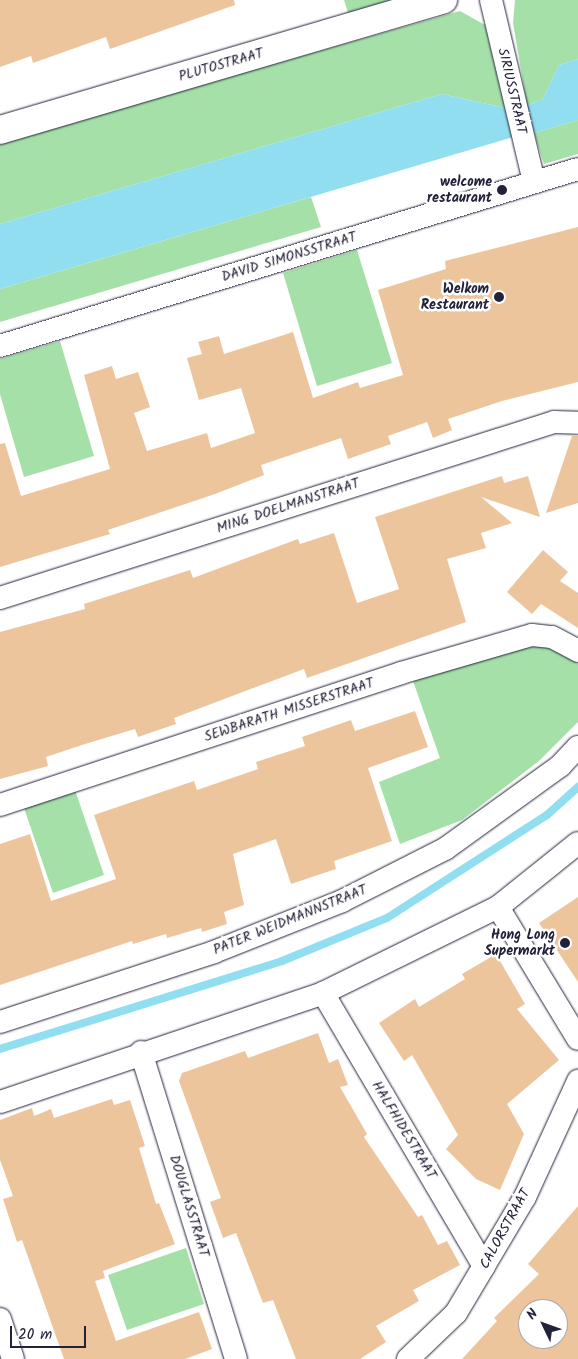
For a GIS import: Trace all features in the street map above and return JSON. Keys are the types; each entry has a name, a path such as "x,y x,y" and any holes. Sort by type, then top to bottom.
{"street":[{"name":"PLUTOSTRAAT","path":"0,130 443,0"},
{"name":"SIRIUSSTRAAT","path":"491,0 534,182"},
{"name":"DAVID SIMONSSTRAAT","path":"0,346 578,169"},
{"name":"MING DOELMANSTRAAT","path":"0,598 554,422 578,423"},
{"name":"SEWBARATH MISSERSTRAAT","path":"0,805 401,673 532,635 552,637 578,651"},
{"name":"PATER WEIDMANNSTRAAT","path":"0,1022 214,952 342,901 445,849 560,766 578,747"},
{"path":"0,1102 141,1052 323,993 498,907 578,843"},
{"path":"498,907 578,1039"},
{"name":"HALFHIDESTRAAT","path":"323,993 484,1266"},
{"name":"DOUGLASSTRAAT","path":"141,1052 236,1359"},
{"name":"CALORSTRAAT","path":"408,1359 456,1313 524,1197 578,1081"},
{"path":"0,1319 12,1359"}],"green space":[{"path":"344,0 407,0 349,16"},
{"path":"515,0 578,0 578,59 559,65 543,99 527,105 513,23"},
{"path":"460,11 485,25 505,108 442,94 0,224 0,142"},
{"path":"578,120 578,154 544,164 534,133"},
{"path":"311,197 321,227 0,322 0,289"},
{"path":"357,250 392,363 317,386 283,273"},
{"path":"60,341 94,456 24,477 0,394 0,359"},
{"path":"530,643 568,654 578,664 578,722 539,761 462,820 400,844 379,782 440,758 413,681"},
{"path":"74,787 104,875 53,893 23,805"},
{"path":"186,1248 204,1304 127,1330 108,1275"}],"water":[{"path":"578,59 578,120 534,133 527,105 543,99 559,65"},
{"path":"442,94 505,108 513,137 0,289 0,224"}],"building":[{"path":"0,0 234,0 235,5 110,49 106,37 33,63 31,56 0,67"},
{"path":"578,227 578,382 502,401 448,419 452,430 433,438 427,422 388,436 391,444 348,459 341,438 261,465 264,475 215,494 108,530 110,534 0,567 0,444 5,443 21,496 110,469 84,375 112,366 116,379 138,372 150,407 134,413 147,451 207,433 211,448 255,433 241,388 199,400 187,358 202,354 198,342 219,336 224,354 293,332 313,398 358,382 360,388 403,375 378,290 446,269 445,261"},
{"path":"572,436 578,436 578,503 546,513"},
{"path":"502,476 504,483 528,476 540,517 481,497 512,523 481,533 486,548 447,559 466,622 307,678 304,669 174,718 176,724 138,737 135,729 85,744 46,757 48,766 0,779 0,632 85,609 84,604 190,570 193,578 298,539 300,544 334,533 357,603 399,589 375,517"},
{"path":"543,550 568,572 560,581 578,593 578,628 541,604 532,614 507,592"},
{"path":"415,711 428,747 368,768 392,841 334,861 336,869 291,884 276,839 233,854 244,905 224,912 227,924 202,932 201,928 167,938 166,934 133,944 132,941 0,985 0,844 30,834 51,901 116,879 94,815 194,781 197,790 258,769 256,762 305,746 302,737 351,720 355,731"},
{"name":"Hong Long Supermarkt","path":"578,897 578,982 539,923"},
{"path":"496,954 525,1004 517,1009 559,1060 507,1104 524,1134 500,1190 476,1179 446,1149 458,1135 412,1055 404,1061 379,1023 415,999 419,1007 465,979 462,974"},
{"path":"318,1033 329,1063 338,1059 348,1085 340,1087 367,1134 364,1137 418,1217 422,1215 438,1245 447,1241 460,1265 413,1290 419,1301 376,1326 386,1342 360,1359 296,1359 273,1300 263,1303 236,1233 223,1238 210,1202 221,1198 179,1081 182,1073 245,1051 248,1058"},
{"path":"112,1099 114,1105 130,1100 145,1146 139,1148 156,1204 159,1203 175,1244 103,1271 105,1278 95,1281 116,1341 199,1312 212,1349 185,1359 64,1359 22,1240 17,1242 3,1199 13,1196 0,1160 0,1120 32,1108 34,1116 51,1109 54,1118"},
{"path":"578,1206 578,1359 462,1359 497,1321 494,1318 539,1274 528,1264"}],"waterway":[{"path":"0,1049 282,961 387,918 547,815 578,787"}],"place":[{"name":"welcome restaurant","path":"502,190"},
{"name":"Welkom Restaurant","path":"499,297"},
{"name":"Hong Long Supermarkt","path":"565,943"}]}
